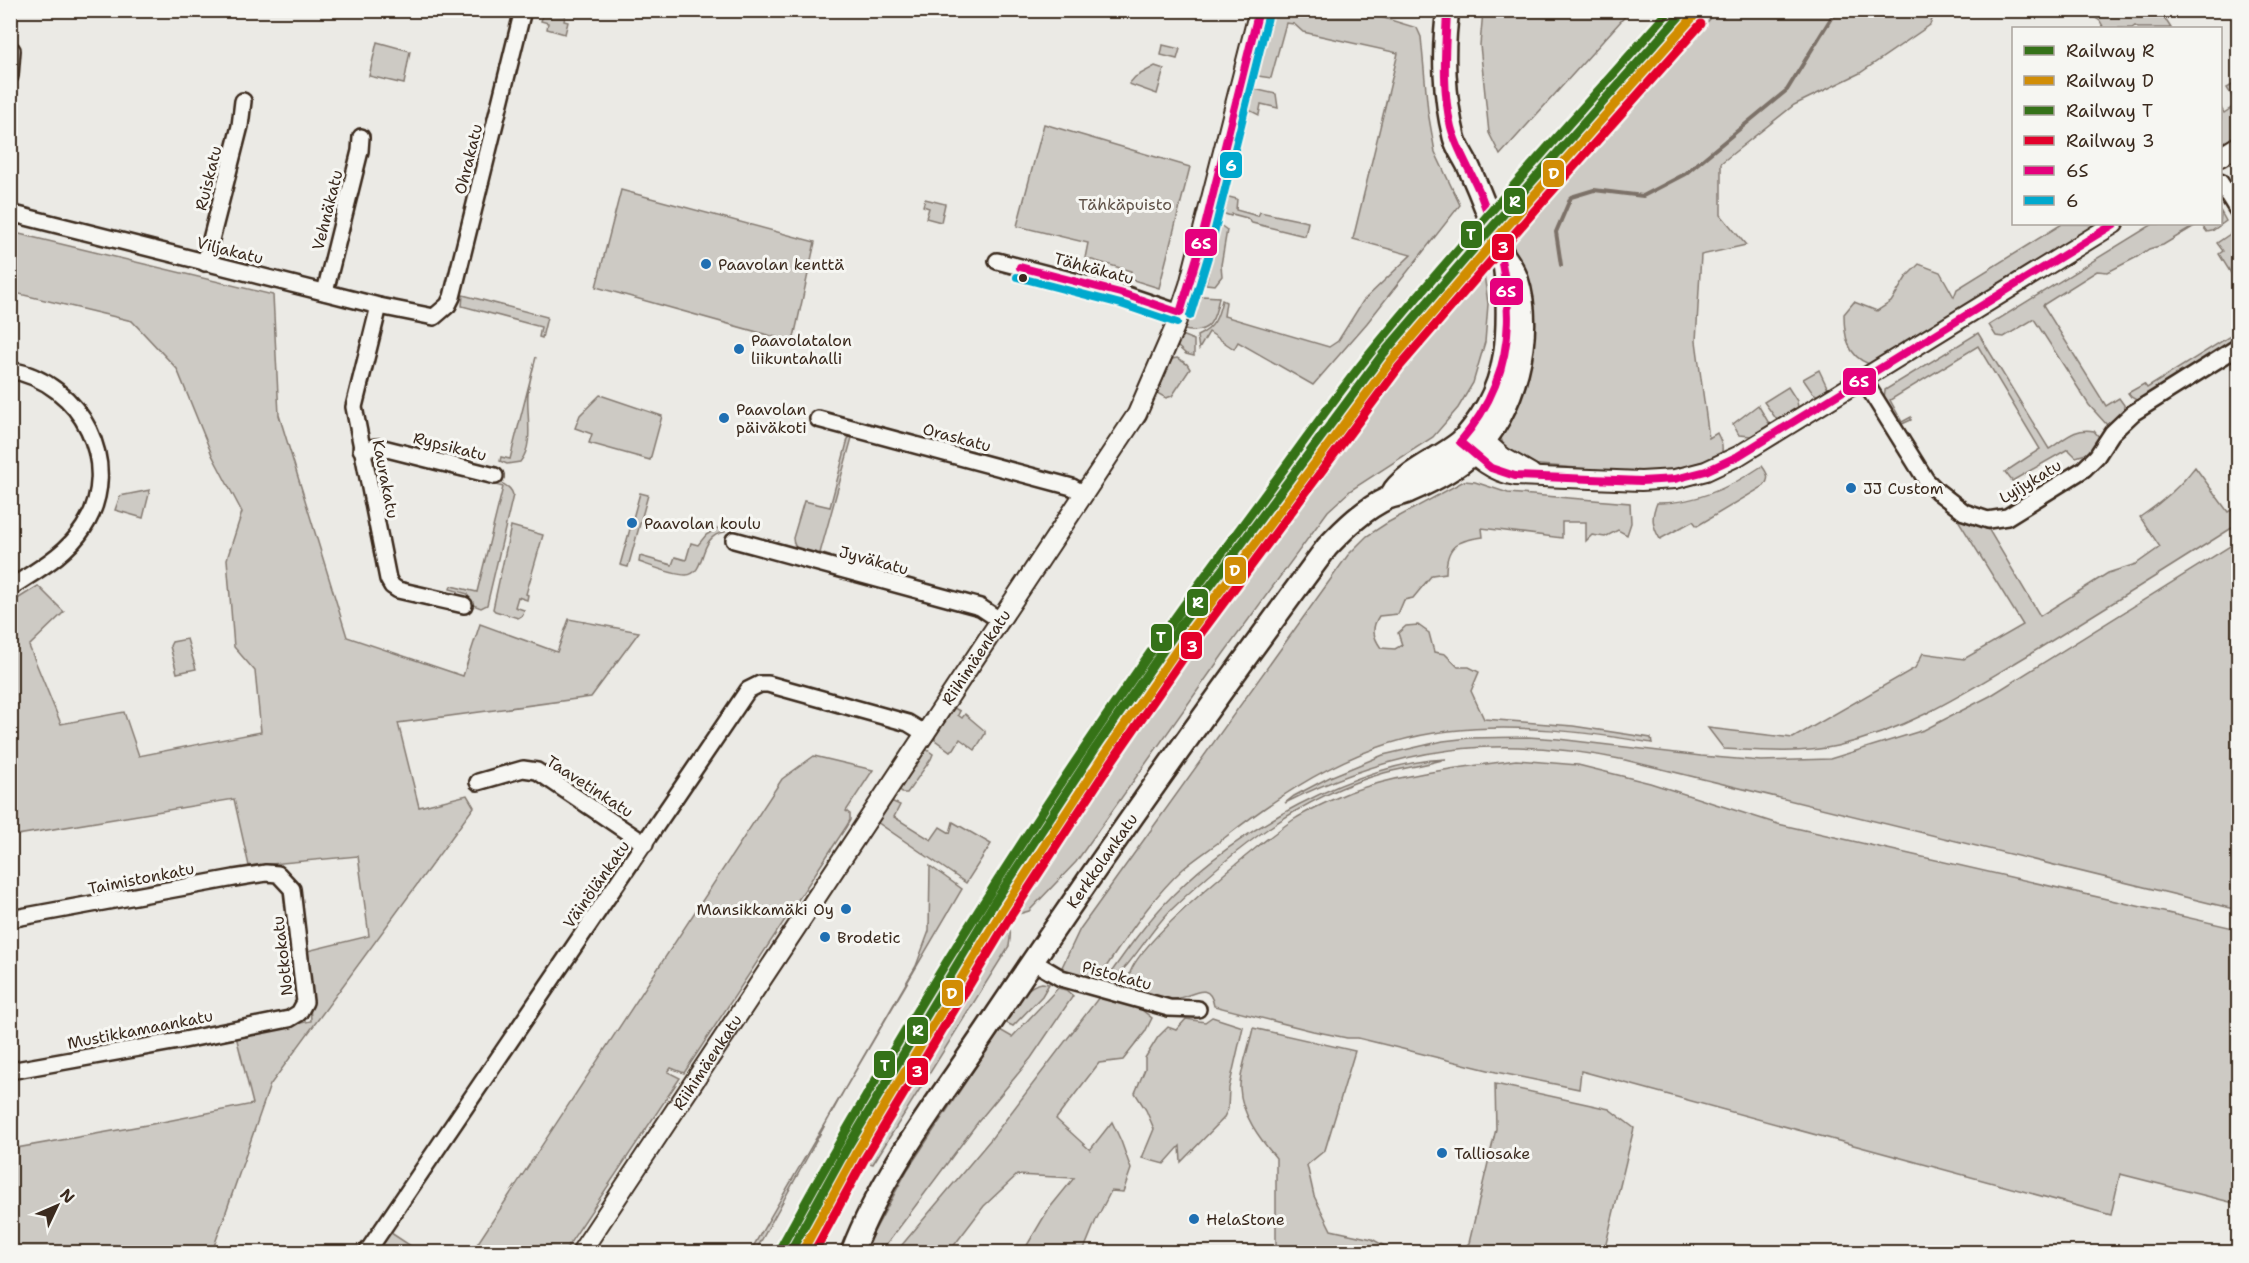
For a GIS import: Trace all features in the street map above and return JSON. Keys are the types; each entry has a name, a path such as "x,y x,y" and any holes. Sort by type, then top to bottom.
{"main road":[{"path":"1451,12 1445,58 1448,107 1454,139 1470,168 1501,251 1507,295 1508,336 1505,359 1472,441"},
{"name":"Kerkkolankatu","path":"852,1252 888,1178 1032,961 1327,547 1354,520 1388,498 1402,480 1472,441"}],"street":[{"name":"Ohrakatu","path":"441,312 452,297 523,10"},
{"name":"Riihimäenkatu","path":"581,1252 1137,414 1180,313 1216,187 1259,10"},
{"path":"10,76 12,50"},
{"name":"Ruiskatu","path":"205,262 240,126 243,101"},
{"name":"Vehnäkatu","path":"325,292 360,151 361,137"},
{"path":"2222,156 2238,146"},
{"path":"2222,185 2238,211"},
{"name":"Viljakatu","path":"10,213 379,306 434,317 441,312"},
{"path":"1472,441 1500,473 1641,481 1675,479 1706,471 1738,456 2112,225"},
{"name":"Tähkäkatu","path":"998,261 1124,294 1180,313"},
{"name":"Kaurakatu","path":"379,306 354,407 388,579 398,590 464,605"},
{"name":"Lyijykatu","path":"1863,378 1926,480 1958,507 1988,520 2007,517 2084,469 2122,421 2238,348"},
{"path":"10,370 47,382 69,399 86,422 92,435 100,461 100,472 95,503 80,534 58,557 10,588"},
{"name":"Oraskatu","path":"819,419 1072,487 1084,494"},
{"name":"Rypsikatu","path":"361,449 379,447 495,476"},
{"name":"Jyväkatu","path":"734,540 980,607 1001,621"},
{"name":"Väinölänkatu","path":"367,1252 748,690 754,686 768,684 908,723 926,734"},
{"name":"Taavetinkatu","path":"478,782 522,769 537,771 645,844"},
{"name":"Taimistonkatu","path":"10,919 234,878 266,873 278,874"},
{"name":"Notkokatu","path":"277,1021 294,1018 305,1002 292,889 278,874"},
{"name":"Pistokatu","path":"1032,961 1055,976 1072,981 1169,1008 1197,1009"},
{"name":"Mustikkamaankatu","path":"10,1071 184,1041 277,1021"}],"green space":[{"path":"544,10 566,11 564,21 568,22 565,34 547,29 548,23 541,21"},
{"path":"1483,10 1630,11 1500,155 1489,133 1480,45"},
{"path":"1269,11 1361,11 1417,28 1421,37 1428,112 1435,152 1460,205 1367,323 1313,385 1238,342 1234,349 1209,332 1199,349 1197,336 1215,321 1222,300 1226,302 1224,316 1329,347 1338,341 1363,301 1411,255 1353,239 1398,53 1303,32 1294,24 1286,23 1271,78 1258,76 1253,72"},
{"path":"1693,11 1704,11 1601,127 1611,131 1717,11 1935,11 1930,25 1860,73 1794,105 1721,163 1721,215 1746,245 1701,255 1696,341 1709,438 1717,433 1721,441 1721,456 1670,471 1638,473 1528,464 1504,447 1501,438 1501,229 1523,203 1522,200 1675,31 1680,34 1682,31 1678,27"},
{"path":"2085,11 2160,11 2170,27 2103,27 2100,21"},
{"path":"377,42 410,51 404,84 369,76"},
{"path":"1163,45 1180,49 1177,59 1161,55"},
{"path":"1155,66 1164,69 1157,94 1129,84 1135,77"},
{"path":"2234,84 2238,90 2238,134 2222,144 2222,110 2224,113 2237,104 2227,88"},
{"path":"1249,90 1276,94 1278,108 1261,104 1259,115 1245,108"},
{"name":"Tähkäpuisto","path":"1044,124 1190,167 1159,288 1130,279 1131,271 1085,258 1088,243 1017,226"},
{"name":"Paavolan kenttä","path":"621,190 815,242 793,342 596,287"},
{"path":"1225,196 1237,199 1236,210 1258,216 1260,212 1308,222 1305,236 1252,223 1247,218 1222,213 1219,210"},
{"path":"925,199 945,204 941,222 926,218 929,208 923,206"},
{"path":"1220,225 1227,230 1221,265 1222,276 1215,285 1206,284"},
{"path":"2060,225 2095,225 1873,362 1869,364 1851,350 1846,337 1844,314 1854,302 1877,311 1891,302 1907,276 1919,264 1940,272 1954,297 1957,289"},
{"path":"2151,225 2196,225 2163,245 2149,249 2108,272 2097,271 2043,305 2106,406 2119,398 2124,405 2124,410 2107,425 2089,405 2034,319 2004,337 1996,336 1989,325"},
{"path":"2202,225 2220,225 2212,231 2207,232"},
{"path":"11,232 273,295 279,415 347,637 463,676 480,624 557,652 569,619 639,632 591,697 398,723 419,807 467,795 474,807 270,1085 212,1252 11,1252 11,1149 253,1104 236,1036 311,1021 307,951 369,936 358,856 249,866 234,799 11,836 11,603 38,586 64,612 29,646 61,724 124,712 139,756 261,732 255,671 234,647 227,559 242,512 212,455 177,369 132,321 11,292"},
{"path":"2233,232 2238,241 2237,283 2219,254 2223,251 2217,243"},
{"path":"1481,251 1488,304 1485,342 1473,383 1458,408 1433,437 1351,490 1328,511 1076,862 1029,911 1015,915 1007,911 1010,907 1009,902 1004,899 1103,749 1205,601 1312,456 1431,308"},
{"path":"463,295 547,317 542,338 539,337 541,327 462,306"},
{"path":"1202,296 1219,297 1213,319 1210,324 1200,330 1184,330 1193,301"},
{"path":"2238,331 2238,339 2138,401 2128,393 2144,384 2147,388"},
{"path":"1978,333 2049,449 2076,432 2087,430 2094,431 2099,437 2089,453 2076,457 2068,449 2012,481 2005,472 2040,449 1978,346 1890,400 1902,422 1911,417 1911,420 1900,425 1884,399 1885,390"},
{"path":"1181,335 1194,340 1194,356 1186,354 1177,346"},
{"path":"1177,358 1187,364 1190,369 1172,396 1166,398 1157,393 1172,359"},
{"path":"1819,370 1828,389 1818,396 1812,392 1803,379"},
{"path":"531,377 528,394 529,438 525,455 520,462 507,464 500,461 501,457 510,459"},
{"path":"1788,387 1797,401 1798,408 1777,420 1764,402"},
{"path":"600,395 662,416 650,460 589,443 592,434 575,428 580,415"},
{"path":"1758,405 1770,425 1751,436 1739,435 1733,424"},
{"path":"853,434 820,553 830,556 830,559 801,552 794,544 793,538 804,501 830,507 848,439"},
{"path":"1762,466 1768,476 1764,486 1697,526 1693,521 1660,539 1653,521 1657,503 1685,501 1712,493"},
{"path":"2195,467 2228,512 2238,506 2238,524 2030,654 1937,708 1864,739 1809,750 1724,749 1708,728 1793,738 1915,668 1923,653 1964,659 2023,625 1955,515 1989,530 2040,616 2108,573 2136,564 2160,547 2140,517 2169,495"},
{"path":"468,475 501,483 511,490 513,495 487,605 481,608 468,603 468,594 450,589 451,586 477,592 503,487 467,477"},
{"path":"1464,481 1475,482 1508,493 1630,503 1631,523 1627,535 1618,530 1605,537 1592,535 1586,541 1586,522 1562,522 1562,538 1482,528 1483,537 1466,540 1451,551 1448,556 1446,573 1432,575 1413,598 1404,600 1398,614 1379,616 1374,632 1381,648 1395,649 1402,645 1398,633 1406,626 1418,625 1429,633 1434,652 1445,654 1458,667 1469,667 1479,672 1471,691 1484,719 1573,726 1651,738 1652,743 1551,730 1474,729 1417,736 1357,755 1328,769 1274,801 1183,869 1148,908 1097,980 1078,976 1062,967 1080,929 1348,555 1367,536 1387,523"},
{"path":"150,490 143,518 115,510 120,496"},
{"path":"640,493 648,495 628,567 620,565"},
{"path":"723,525 727,527 725,532 710,540 693,573 675,574 639,562 640,556 672,565 675,557 686,560 691,543 698,545 706,535"},
{"path":"511,526 543,535 526,594 528,595 527,600 518,597 515,607 524,610 523,615 518,618 493,609"},
{"path":"2238,541 2238,910 1625,760 1579,752 1492,747 1451,750 1410,757 1369,768 1328,783 1285,803 1330,777 1383,755 1443,741 1469,738 1558,739 1761,761 1830,759 1924,730 1990,696"},
{"path":"187,639 196,669 177,673 170,646 172,642"},
{"path":"954,708 960,711 958,715 962,718 965,714 985,731 975,750 960,739 950,751 935,740"},
{"path":"926,749 933,754 931,759 907,793 902,793 900,789"},
{"path":"814,756 873,770 846,811 850,814 850,820 684,1073 671,1068 668,1072 680,1078 564,1252 472,1252 782,779"},
{"path":"1446,759 1384,773 1353,783 1296,811 1269,828 1194,888 1163,918 1125,967 1109,982 1105,981 1163,905 1229,847 1299,804 1336,787 1411,763"},
{"path":"1516,760 1578,765 1650,783 1778,824 2238,929 2238,1204 2120,1174 2111,1215 1581,1071 1579,1089 1496,1072 1358,1038 1313,1031 1214,1006 1211,997 1202,991 1172,999 1135,990 1132,986 1129,977 1136,962 1174,918 1277,831 1300,816 1370,785 1432,772"},
{"path":"891,801 900,805 894,817 931,840 940,827 950,833 953,822 991,844 966,883 877,822"},
{"path":"930,866 962,889 846,1087 755,1252 750,1252 916,966 929,931"},
{"path":"993,917 999,920 1003,918 1008,924 1009,946 873,1164 856,1162 849,1167 839,1182 836,1180 955,975"},
{"path":"1042,983 1049,984 1042,996 1013,1026 1004,1022 1024,992"},
{"path":"1058,988 1066,990 1073,996 1031,1058 978,1122 881,1252 863,1252 908,1169 1000,1030 1012,1037"},
{"path":"1099,997 1138,1007 1152,1018 1145,1032 1123,1060 1099,1063 1056,1119 1090,1150 1112,1122 1131,1169 1123,1192 1111,1191 1083,1252 1023,1252 1048,1210 1074,1178 1017,1175 984,1206 949,1252 896,1252 991,1139"},
{"path":"1212,1017 1243,1027 1229,1088 1228,1109 1223,1119 1181,1162 1180,1146 1164,1164 1142,1158 1154,1129 1135,1093 1145,1069 1145,1058 1158,1037 1168,1027 1176,1030 1186,1019 1205,1022"},
{"path":"1253,1028 1355,1051 1325,1150 1307,1165 1314,1196 1331,1230 1372,1239 1395,1252 1276,1252 1276,1158 1248,1117 1241,1098 1240,1082"},
{"path":"1495,1084 1609,1109 1634,1128 1604,1252 1460,1252 1469,1243 1496,1129"},
{"path":"388,1231 420,1252 373,1252"}],"waterway":[{"path":"1561,265 1556,232 1571,197 1594,190 1643,196 1685,174 1787,90 1836,10"}],"rail line":[{"name":"T","path":"781,1247 834,1151 946,963 1064,779 1188,599 1329,406 1377,345 1485,218 1670,10"},
{"name":"R","path":"790,1252 847,1148 994,903 1095,749 1178,629 1383,354 1520,195 1685,10"},
{"name":"D","path":"802,1252 856,1153 1003,909 1104,755 1187,635 1391,361 1528,202 1693,17"},
{"name":"3","path":"814,1252 865,1158 1012,914 1112,761 1195,641 1399,367 1701,24"}],"transit line":[{"name":"6S","path":"1020,267 1124,294 1180,313 1198,254 1259,10"},
{"name":"6S","path":"1437,10 1447,13 1445,85 1451,127 1492,226 1501,258 1508,322 1505,353 1496,383 1481,413 1460,442 1491,468 1515,476 1641,481 1675,479 1706,471 1738,456 2112,225"},
{"name":"6","path":"1190,316 1208,257 1269,13"},
{"name":"6","path":"1017,277 1121,304 1177,323"}],"place":[{"name":"Paavolan kenttä","path":"706,264"},
{"name":"Paavolatalon liikuntahalli","path":"739,349"},
{"name":"Paavolan päiväkoti","path":"724,418"},
{"name":"JJ Custom","path":"1851,488"},
{"name":"Paavolan koulu","path":"632,523"},
{"name":"Mansikkamäki Oy","path":"846,909"},
{"name":"Brodetic","path":"825,937"},
{"name":"Talliosake","path":"1442,1153"},
{"name":"HelaStone","path":"1194,1219"}]}
